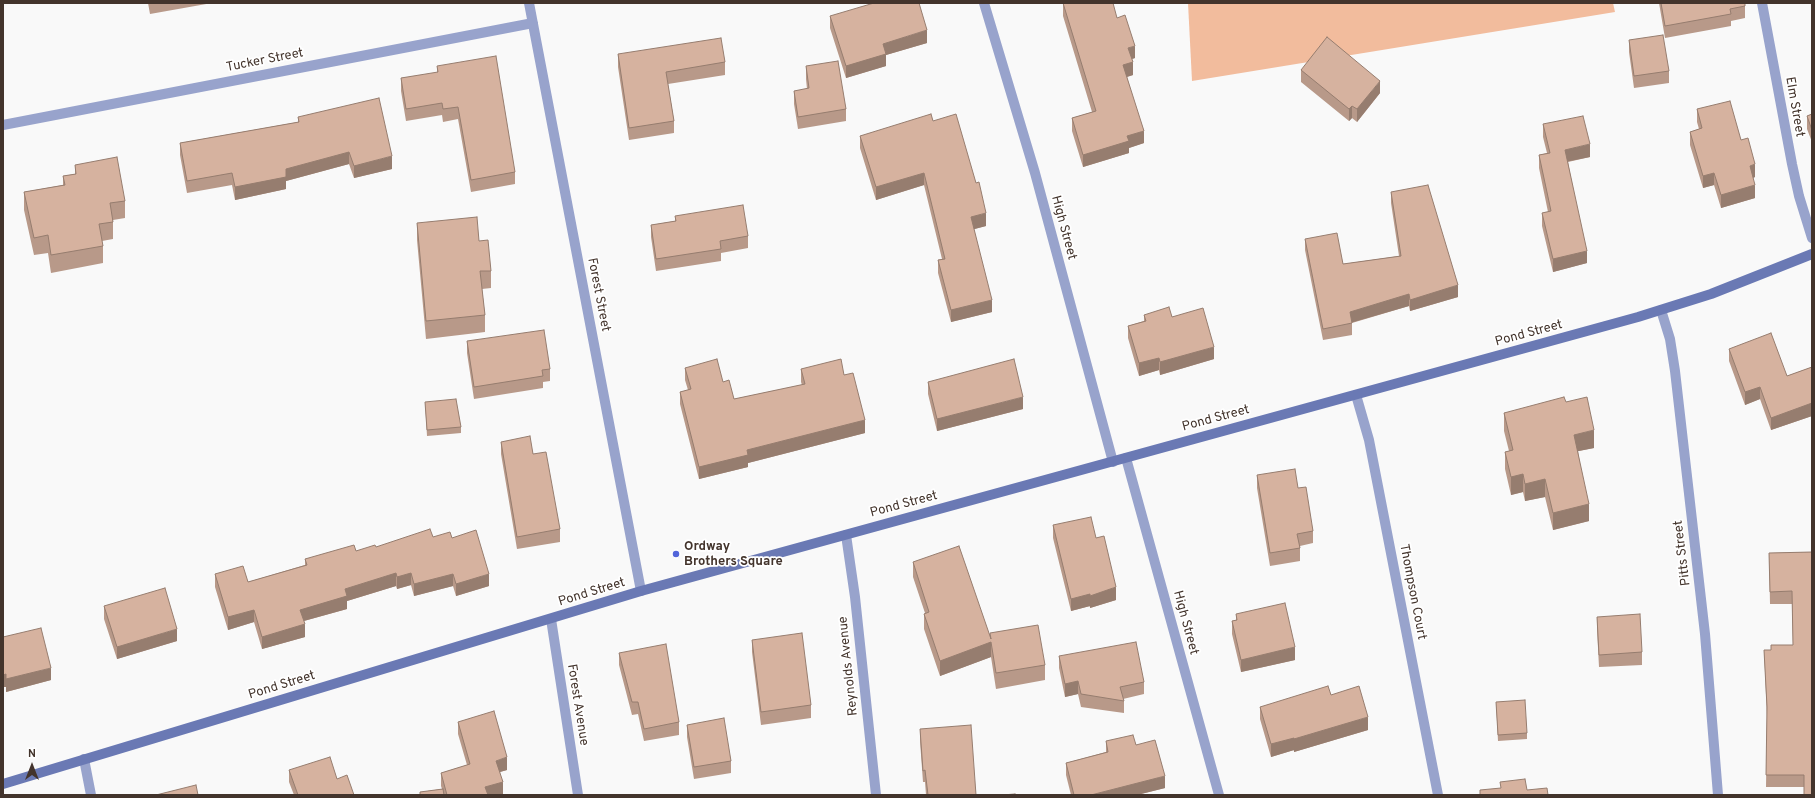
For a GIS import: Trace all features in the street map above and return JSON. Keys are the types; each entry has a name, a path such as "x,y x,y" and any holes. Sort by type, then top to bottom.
{"street":[{"name":"Forest Street","path":"529,3 642,592"},
{"name":"High Street","path":"984,3 1035,173 1113,462"},
{"name":"Elm Street","path":"1762,3 1792,164 1799,196 1812,238"},
{"name":"Tucker Street","path":"3,125 533,23"},
{"name":"Pond Street","path":"3,784 642,592 846,534 1113,462 1661,310 1711,294 1812,254"},
{"name":"Pitts Street","path":"1661,310 1670,339 1675,371 1705,634 1718,795"},
{"name":"Thompson Court","path":"1356,395 1369,440 1438,795"},
{"name":"High Street","path":"1126,458 1219,795"},
{"name":"Reynolds Avenue","path":"846,534 856,597 876,795"},
{"name":"Forest Avenue","path":"551,619 578,795"},
{"path":"84,759 91,795"}],"shaded area":[{"path":"1188,3 1613,3 1615,12 1192,81"}],"building":[{"path":"874,3 919,3 927,30 883,44 886,54 846,66 830,16"},
{"path":"1063,3 1113,3 1117,18 1125,15 1135,46 1128,48 1133,62 1123,65 1144,131 1127,136 1129,141 1083,155 1072,118 1096,111"},
{"path":"1661,3 1745,3 1745,6 1730,9 1731,14 1665,26"},
{"path":"1663,35 1669,71 1634,76 1629,40"},
{"path":"1327,37 1380,81 1357,109 1352,106 1349,109 1301,70"},
{"path":"721,38 725,62 666,72 674,121 629,128 618,54"},
{"path":"496,56 515,172 471,180 458,107 443,109 442,103 406,109 401,78 438,72 437,66"},
{"path":"838,61 846,109 798,117 794,91 809,88 806,66"},
{"path":"379,98 392,156 354,166 349,152 286,169 286,177 235,187 232,173 187,181 180,143 299,122 298,117"},
{"path":"1730,101 1741,140 1748,138 1755,164 1750,166 1755,185 1721,195 1714,173 1703,176 1690,132 1702,128 1697,109"},
{"path":"931,114 933,121 956,114 976,183 979,182 986,213 971,217 992,300 951,310 938,260 945,259 924,173 876,187 860,136"},
{"path":"1812,114 1812,130 1807,116"},
{"path":"1583,116 1590,144 1565,150 1587,251 1553,259 1542,213 1551,211 1539,155 1550,153 1543,124"},
{"path":"117,157 125,201 110,203 113,222 99,224 103,246 51,255 48,235 34,238 24,192 65,185 63,176 76,174 75,165"},
{"path":"1428,185 1458,285 1410,300 1409,294 1350,312 1352,323 1323,329 1305,239 1337,233 1343,264 1401,256 1391,192"},
{"path":"743,205 748,236 720,241 721,249 656,259 651,225 676,221 675,216"},
{"path":"477,217 479,241 488,240 491,271 480,271 485,315 426,321 417,223"},
{"path":"1169,307 1172,317 1203,308 1214,347 1160,362 1159,358 1139,363 1128,326 1146,321 1144,315"},
{"path":"544,330 550,369 542,370 543,376 474,387 467,341"},
{"path":"1771,333 1787,376 1812,367 1812,403 1771,418 1760,387 1745,392 1729,349"},
{"path":"717,359 723,382 729,380 734,399 805,384 801,369 841,359 844,375 853,373 865,420 747,450 748,455 699,467 680,392 691,389 685,368"},
{"path":"1014,359 1023,397 937,419 928,382"},
{"path":"1564,397 1566,402 1587,397 1594,430 1574,435 1589,504 1553,513 1545,479 1525,484 1523,474 1511,477 1505,452 1513,450 1504,413"},
{"path":"456,399 461,427 427,430 425,402"},
{"path":"530,436 533,454 546,452 560,529 517,537 501,442"},
{"path":"1295,469 1298,488 1306,487 1313,531 1297,534 1300,548 1270,553 1257,475"},
{"path":"1091,517 1096,538 1104,536 1116,587 1090,596 1090,594 1071,599 1053,525"},
{"path":"430,529 433,537 450,532 452,538 476,530 489,574 456,584 453,574 414,584 411,573 397,577 396,573 345,589 347,596 300,610 305,624 262,637 254,610 228,617 215,574 243,566 248,582 307,565 305,559 354,545 356,551 375,545 376,547"},
{"path":"959,546 991,639 990,633 1038,625 1045,665 996,673 991,642 940,661 924,614 929,612 913,562"},
{"path":"1812,552 1812,795 1804,795 1804,775 1766,775 1767,707 1764,650 1771,650 1771,645 1793,645 1792,591 1770,592 1769,553"},
{"path":"165,588 177,629 117,647 104,606"},
{"path":"1285,603 1295,647 1241,660 1232,621 1237,620 1236,614"},
{"path":"1640,614 1642,652 1599,655 1597,617"},
{"path":"41,628 51,668 6,679 6,674 3,675 3,637"},
{"path":"802,633 811,705 761,712 752,640"},
{"path":"1136,642 1144,682 1120,687 1124,701 1081,694 1078,681 1065,684 1059,656"},
{"path":"666,644 679,722 644,729 638,702 632,702 619,653"},
{"path":"1328,686 1331,695 1359,686 1368,717 1294,739 1271,744 1260,707"},
{"path":"1525,700 1527,733 1498,735 1496,702"},
{"path":"494,711 507,757 496,761 503,782 485,787 488,795 447,795 441,773 470,764 458,722"},
{"path":"724,718 731,761 694,767 687,725"},
{"path":"971,725 976,795 928,795 925,770 923,771 920,729"},
{"path":"1133,735 1136,745 1155,740 1165,776 1091,795 1074,795 1066,763 1108,752 1106,741"},
{"path":"330,757 337,779 347,775 354,795 298,795 289,770"},
{"path":"1525,779 1527,790 1547,788 1548,795 1480,795 1480,790 1501,788 1500,782"},
{"path":"196,785 198,795 156,795"},
{"path":"443,789 444,795 420,795 420,792"}],"place":[{"name":"Ordway Brothers Square","path":"676,554"}]}
